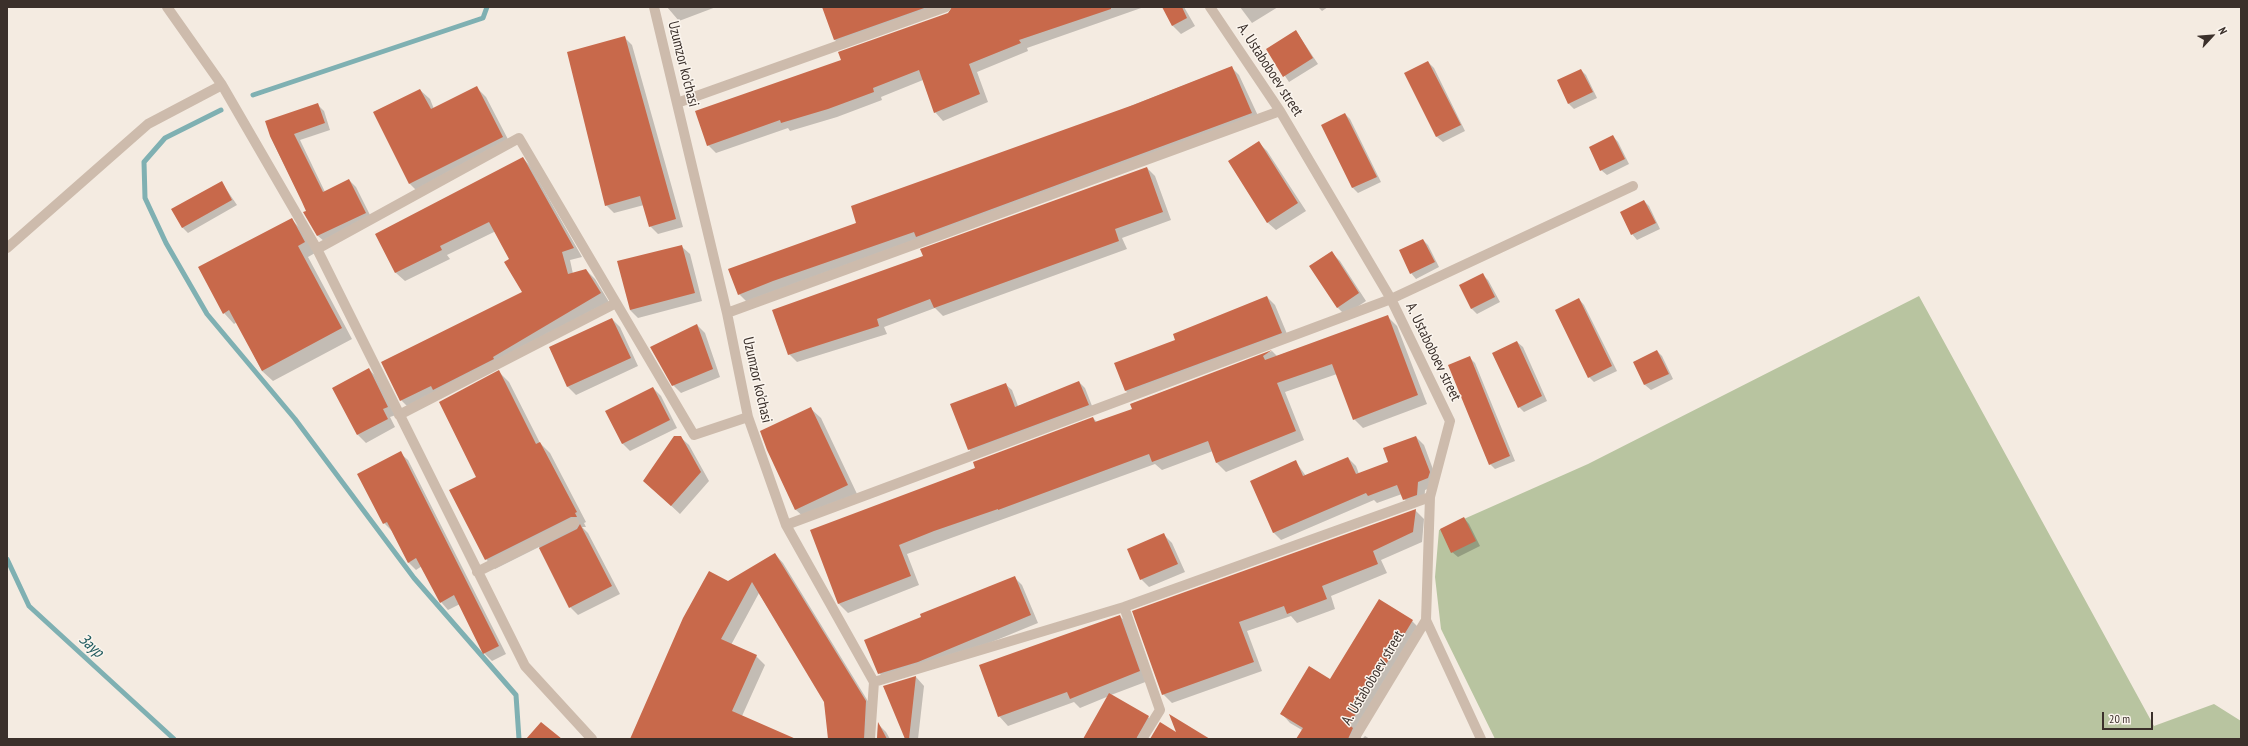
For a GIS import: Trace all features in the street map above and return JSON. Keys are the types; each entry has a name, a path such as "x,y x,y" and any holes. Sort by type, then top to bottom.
{"street":[{"path":"166,7 222,85 317,249 525,666 592,739"},
{"name":"Uzumzor ko'chasi","path":"654,7 727,313 748,417 786,525 874,682"},
{"path":"677,103 946,7"},
{"name":"A. Ustaboboev street","path":"1210,7 1280,111 1391,299 1450,421 1430,498 1426,620 1354,739"},
{"path":"7,248 148,124 222,85"},
{"path":"727,313 1280,111"},
{"path":"317,249 519,138 694,435 748,417"},
{"path":"786,525 1391,299 1633,186"},
{"path":"399,415 616,303"},
{"path":"870,739 874,682 1124,607 1430,498"},
{"path":"478,572 574,523"},
{"path":"1124,607 1160,710 1142,739"},
{"path":"1426,620 1481,739"}],"green space":[{"path":"1919,296 2154,726 2214,704 2241,721 2241,739 1495,739 1441,629 1435,577 1439,530 1588,464"}],"building":[{"path":"822,7 927,7 834,40"},
{"path":"952,7 1111,7 1111,9 1019,40 1021,43 969,64 980,94 934,113 919,70 873,88 874,92 828,109 781,123 780,120 707,146 695,111 841,60 838,52 948,13"},
{"path":"1162,7 1182,7 1187,18 1172,26"},
{"path":"1296,30 1313,58 1283,77 1266,49"},
{"path":"625,36 676,219 649,227 640,196 605,206 567,52"},
{"path":"1428,61 1461,125 1436,137 1404,73"},
{"path":"1232,66 1252,113 916,237 914,232 773,281 738,295 728,269 856,223 851,206 1133,105"},
{"path":"1581,69 1593,92 1568,104 1557,80"},
{"path":"477,86 503,137 409,184 373,112 420,89 431,109"},
{"path":"318,103 325,123 294,134 323,192 349,179 366,213 317,236 303,212 306,211 270,136 265,121"},
{"path":"1345,113 1377,177 1352,188 1321,125"},
{"path":"1613,135 1625,159 1600,171 1589,147"},
{"path":"1259,141 1298,203 1267,223 1228,161"},
{"path":"523,157 574,248 562,252 568,274 586,269 601,293 493,357 494,359 433,390 431,386 400,401 381,362 522,292 504,262 509,259 489,222 440,246 442,250 395,273 375,234"},
{"path":"1147,167 1163,212 1115,229 1119,241 934,308 930,299 877,319 879,326 788,355 772,310 923,256 920,249"},
{"path":"222,181 232,200 182,228 171,209"},
{"path":"1644,200 1656,223 1631,235 1620,212"},
{"path":"292,218 305,242 298,246 342,328 262,371 229,310 223,314 198,267"},
{"path":"1423,239 1435,262 1410,274 1399,250"},
{"path":"682,245 695,293 630,310 617,261"},
{"path":"1332,251 1359,293 1337,308 1309,266"},
{"path":"1483,273 1495,297 1471,309 1459,285"},
{"path":"1267,296 1282,333 1125,391 1114,363 1175,340 1173,334"},
{"path":"1579,298 1612,366 1588,378 1555,310"},
{"path":"1388,315 1418,395 1353,420 1332,364 1277,383 1296,431 1216,463 1208,441 1152,462 1149,454 998,510 934,531 899,545 911,576 838,604 810,530 975,468 973,462 1093,417 1095,422 1132,409 1130,404 1272,350 1263,356 1265,360"},
{"path":"612,318 631,358 567,387 549,347"},
{"path":"697,324 713,369 672,386 650,347"},
{"path":"1517,341 1542,396 1518,408 1492,353"},
{"path":"1657,350 1669,374 1644,385 1633,362"},
{"path":"1470,356 1510,456 1489,465 1448,365"},
{"path":"369,368 388,407 383,409 388,419 357,435 332,388"},
{"path":"499,370 536,444 540,442 577,512 575,513 577,517 571,517 485,560 449,490 476,477 439,402"},
{"path":"1079,381 1089,405 968,450 950,404 1006,383 1015,407"},
{"path":"653,387 670,420 622,444 605,411"},
{"path":"811,407 848,485 795,510 767,450 760,431"},
{"path":"674,436 681,436 701,472 671,506 643,481"},
{"path":"1416,436 1430,472 1428,478 1418,482 1417,495 1403,500 1397,485 1368,496 1366,493 1273,533 1250,481 1296,460 1303,476 1348,457 1356,474 1388,462 1383,448"},
{"path":"401,451 499,646 483,654 454,595 440,603 416,558 408,563 387,522 383,524 357,474"},
{"path":"1416,509 1413,532 1373,551 1378,564 1322,586 1327,599 1287,614 1284,606 1239,622 1254,662 1162,695 1132,611"},
{"path":"1464,517 1476,541 1451,553 1440,529"},
{"path":"580,524 612,586 569,608 539,548 577,529"},
{"path":"1164,533 1178,564 1140,580 1127,549"},
{"path":"775,553 866,701 864,739 828,739 824,702 752,582 721,639 757,655 732,711 796,739 630,739 683,618 709,571 728,581"},
{"path":"1015,576 1031,615 918,662 878,674 864,640 921,617 920,614"},
{"path":"1379,599 1413,620 1349,725 1353,728 1348,739 1296,739 1303,728 1280,714 1309,666 1330,679"},
{"path":"1120,615 1140,671 1070,699 1067,692 998,717 979,665"},
{"path":"916,676 909,739 905,739 883,686"},
{"path":"1109,693 1149,716 1136,739 1083,739"},
{"path":"1169,714 1210,739 1150,739 1160,722 1176,732"},
{"path":"541,722 562,739 526,739"},
{"path":"878,722 887,739 877,739"}],"waterway":[{"path":"253,95 483,18 487,7"},
{"path":"221,110 165,138 144,162 145,198 166,243 207,314 295,419 414,578 516,695 519,739"},
{"name":"Заур","path":"7,559 29,606 174,739"}]}
